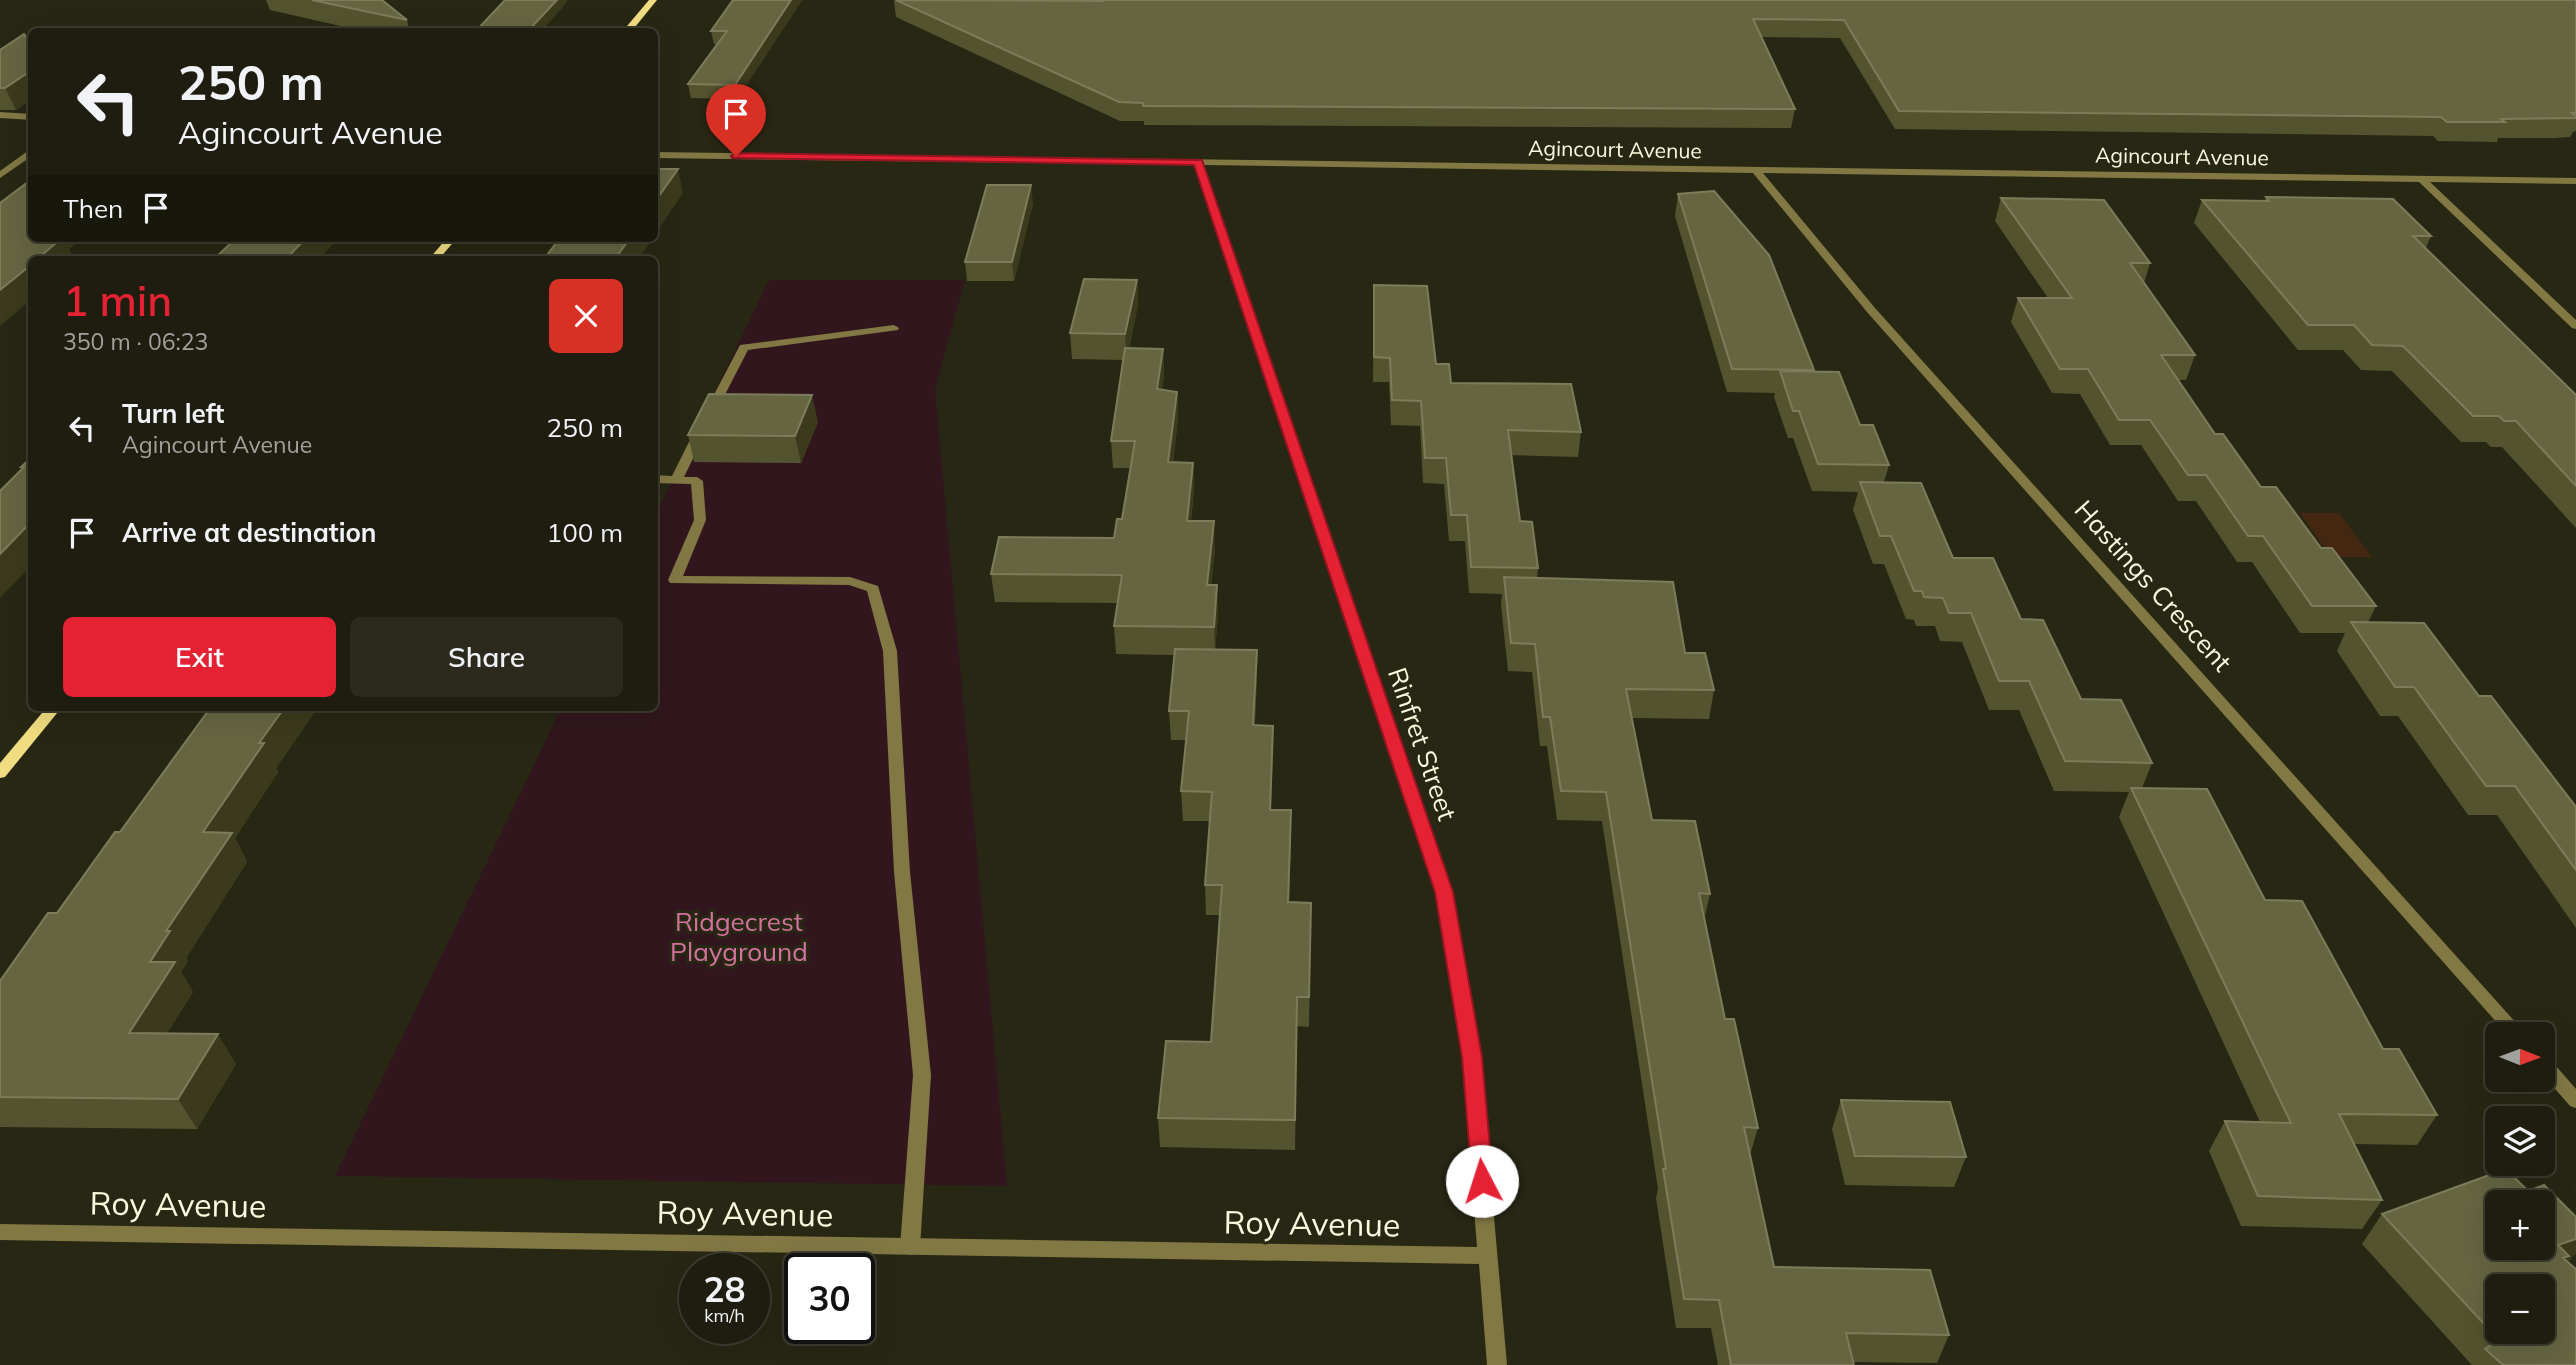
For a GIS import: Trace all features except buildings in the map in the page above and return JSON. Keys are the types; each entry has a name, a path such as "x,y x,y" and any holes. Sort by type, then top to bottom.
{"street":[{"path":"629,28 653,0"},
{"path":"0,115 28,117"},
{"path":"0,175 28,154"},
{"name":"Agincourt Avenue","path":"658,155 2576,181"},
{"name":"Rinfret Street","path":"1198,162 1444,892 1472,1057 1497,1365"},
{"name":"Hastings Crescent","path":"1755,169 1871,310 2506,1022"},
{"path":"2421,178 2576,326"},
{"path":"437,256 449,242"},
{"path":"676,480 744,347 894,328"},
{"path":"658,479 697,481 700,520 676,580 850,581 873,589 890,650 902,872 922,1075 910,1247"},
{"path":"0,773 52,711"},
{"path":"2555,1077 2576,1101"},
{"name":"Roy Avenue","path":"0,1232 1489,1256"}],"green space":[{"name":"Ridgecrest Playground","path":"769,280 965,280 935,389 1007,1186 335,1176 560,711 658,711 658,510"}],"shaded area":[{"path":"2300,513 2339,513 2372,557 2331,557"}],"route":[{"path":"736,156 1198,162 1444,892 1472,1057 1482,1181"}]}
